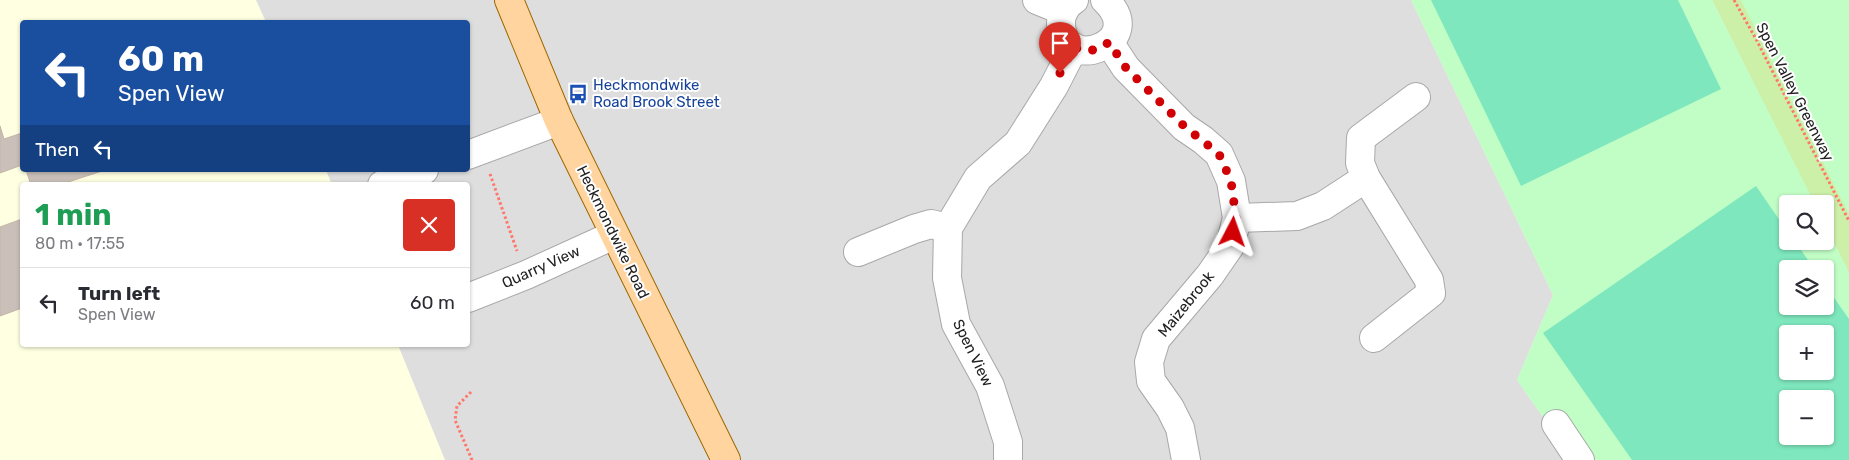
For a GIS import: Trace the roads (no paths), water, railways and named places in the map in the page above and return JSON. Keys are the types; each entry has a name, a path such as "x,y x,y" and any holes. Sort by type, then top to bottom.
{"main road":[{"name":"Heckmondwike Road","path":"510,0 558,121 726,460"}],"street":[{"path":"1037,0 1069,5 1061,18 1063,34 1074,47 1092,51 1101,48 1114,35 1117,25 1113,2"},
{"name":"Maizebrook","path":"1109,42 1126,68 1184,126 1219,154 1231,181 1236,218 1230,246 1210,275 1156,339 1148,362 1151,381 1170,408 1180,428 1186,460"},
{"name":"Spen View","path":"1008,460 1008,442 990,386 956,324 947,278 948,228 978,178 1018,143 1054,86 1074,47"},
{"path":"1374,338 1431,293 1429,280 1366,178 1360,163 1361,138 1416,97"},
{"path":"475,152 558,121"},
{"path":"390,182 418,172"},
{"path":"1236,218 1297,216 1323,206 1366,178"},
{"path":"858,252 930,224 948,228"},
{"name":"Quarry View","path":"470,297 526,275 614,235"},
{"path":"1556,424 1580,460"}],"place":[{"name":"Heckmondwike Road Brook Street","path":"578,94"}]}
